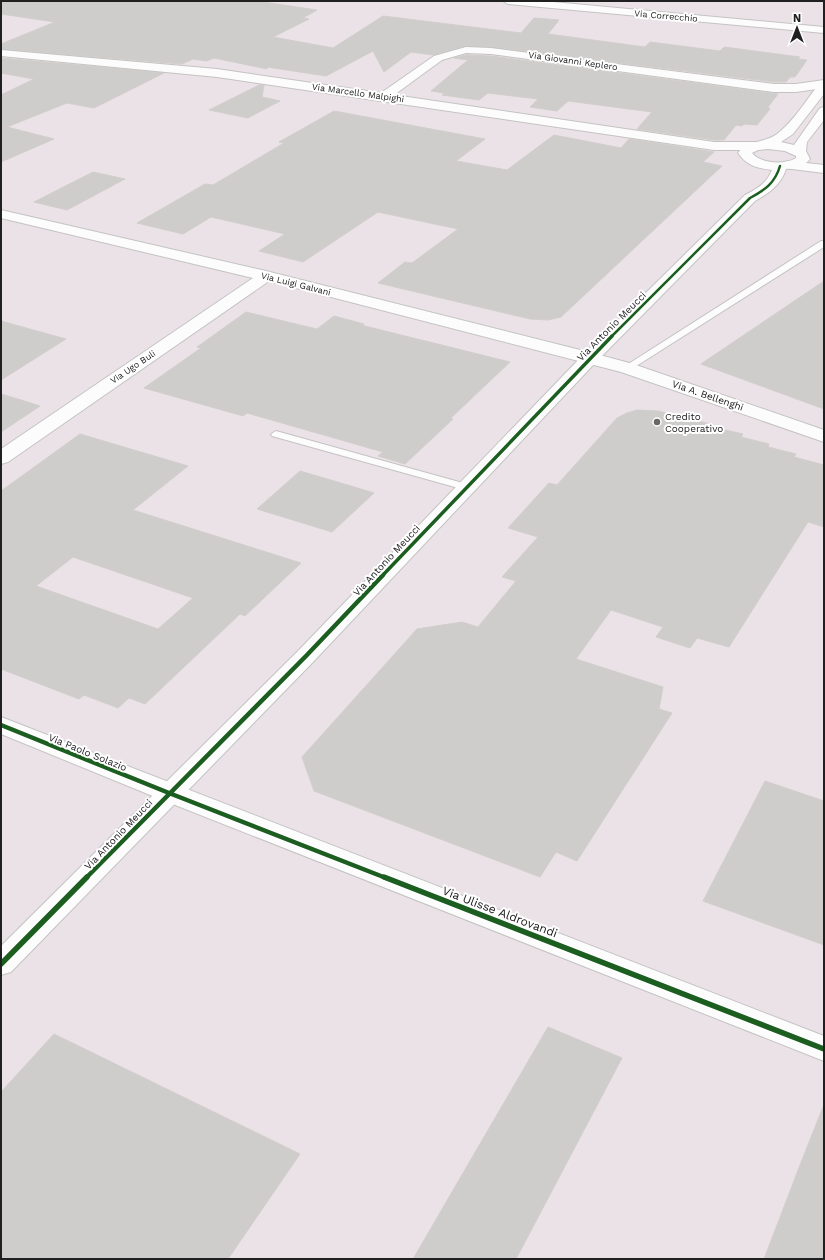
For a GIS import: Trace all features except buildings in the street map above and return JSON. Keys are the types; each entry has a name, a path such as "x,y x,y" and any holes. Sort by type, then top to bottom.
{"street":[{"name":"Via Correcchio","path":"508,1 824,30"},
{"name":"Via Giovanni Keplero","path":"384,97 438,58 466,50 491,51 774,88 796,88 824,85"},
{"name":"Via Marcello Malpighi","path":"1,53 217,73 714,146 788,147 824,163"},
{"path":"754,186 756,170 745,153 746,150 779,138 788,131 824,85"},
{"name":"Via Giovanni Keplero","path":"774,88 789,93 808,106"},
{"path":"785,166 801,162 803,159 800,142 824,111"},
{"name":"Via Marcello Malpighi","path":"714,146 763,164 824,169"},
{"name":"Via Antonio Meucci","path":"1,964 306,656 754,186 771,185 785,166"},
{"name":"Via Luigi Galvani","path":"1,214 266,276 590,358"},
{"name":"Via Ugo Buli","path":"1,458 266,276"},
{"name":"Via A. Bellenghi","path":"590,358 627,368 824,436"},
{"name":"Via Paolo Solazio","path":"1,725 169,793"},
{"name":"Via Ulisse Aldrovandi","path":"169,793 824,1050"}],"lane":[{"path":"627,368 824,244"},
{"path":"276,434 466,487"}],"shaded area":[{"path":"1,1 824,1 824,1259 1,1259"}],"cycle path":[{"path":"1,964 306,656 590,358 750,198 761,192 773,182 780,166"},
{"path":"1,725 169,793 824,1049"}],"place":[{"name":"Credito Cooperativo","path":"657,422"}]}
